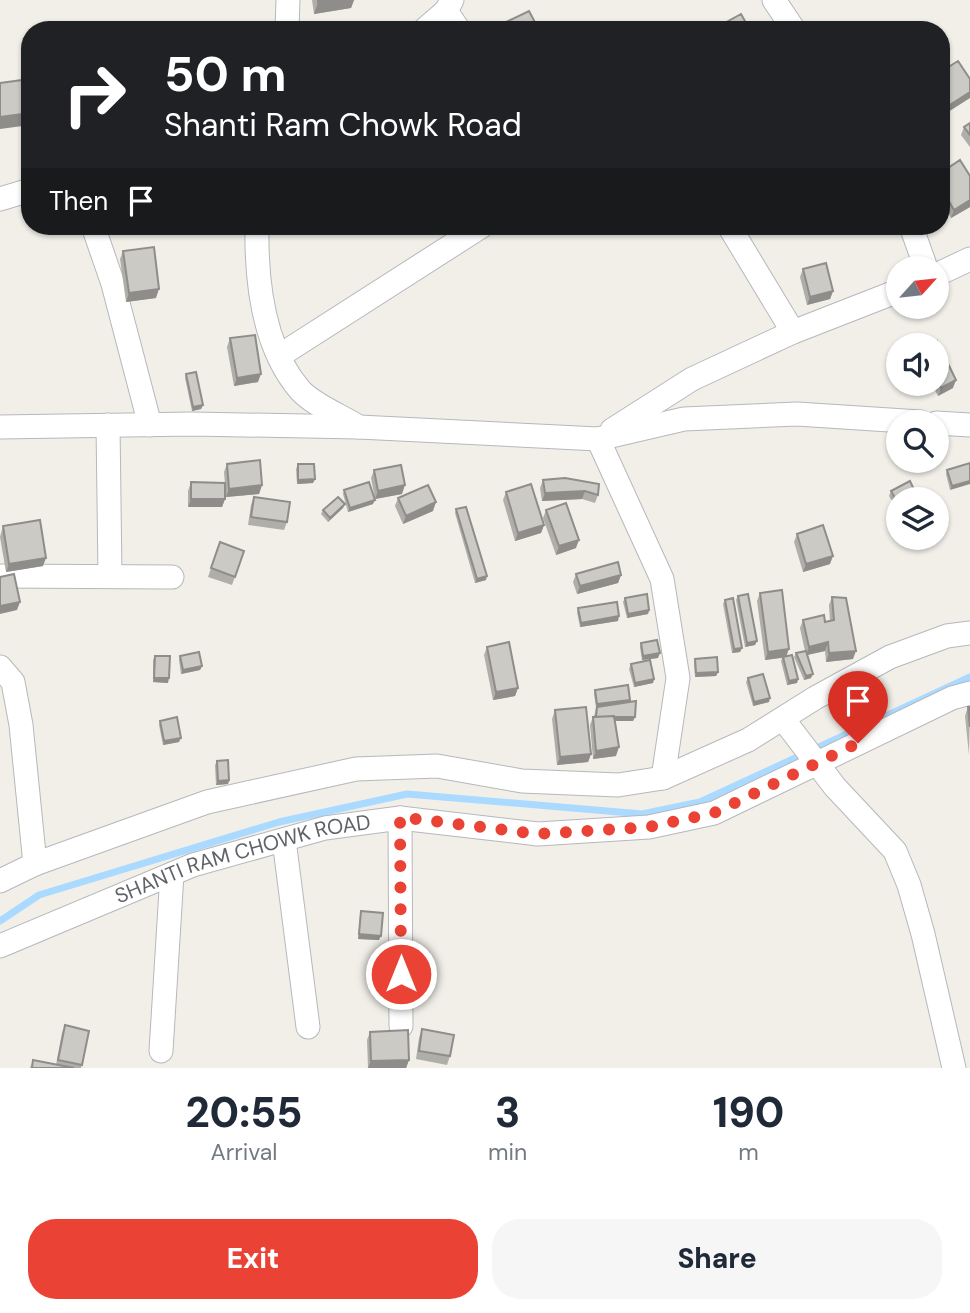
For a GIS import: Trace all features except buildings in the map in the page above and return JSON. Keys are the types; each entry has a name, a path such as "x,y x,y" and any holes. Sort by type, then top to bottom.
{"street":[{"path":"287,21 288,0"},
{"path":"774,0 788,21"},
{"path":"0,199 21,193"},
{"path":"96,235 113,284 150,425"},
{"path":"258,235 266,318 279,356 301,391 359,427"},
{"path":"279,356 468,235"},
{"path":"734,235 793,332"},
{"path":"914,235 922,256"},
{"path":"949,269 970,259"},
{"path":"598,439 692,379 793,332 886,296"},
{"path":"0,427 359,427 598,439 684,419 797,414 886,420"},
{"path":"949,424 970,425"},
{"path":"108,425 110,576"},
{"path":"598,439 662,579 678,678 663,778"},
{"path":"0,576 172,577"},
{"path":"0,881 35,864 207,802 356,769 437,766 522,782 618,785 663,778 748,740 788,726 890,657 947,636 970,633"},
{"path":"0,667 13,682 22,725 35,864"},
{"name":"SHANTI RAM CHOWK ROAD","path":"0,946 172,874 325,828 400,817 538,834 649,827 714,813 814,761 952,698 970,693"},
{"path":"788,726 814,761 895,851 920,922 954,1068"},
{"path":"400,817 401,1026"},
{"path":"285,839 308,1027"},
{"path":"161,1051 172,874"}],"waterway":[{"path":"0,921 39,895 279,822 407,794 642,814 700,802 970,677"}],"route":[{"path":"401,974 400,817 538,834 649,827 714,813 858,743"}]}
